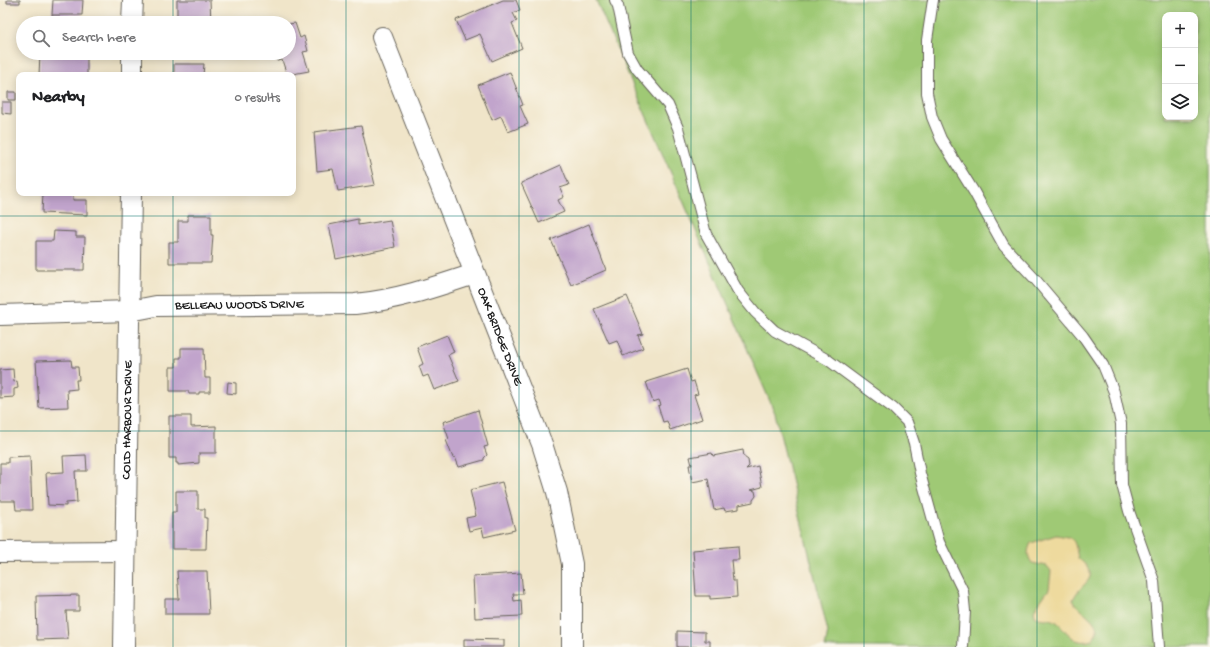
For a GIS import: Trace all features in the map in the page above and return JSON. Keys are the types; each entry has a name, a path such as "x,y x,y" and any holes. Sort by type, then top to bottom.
{"street":[{"path":"132,16 133,0"},
{"name":"OAK BRIDGE DRIVE","path":"382,37 542,444 557,492 572,564 572,647"},
{"path":"132,60 132,72"},
{"name":"COLD HARBOUR DRIVE","path":"124,647 131,196"},
{"name":"BELLEAU WOODS DRIVE","path":"0,315 130,311 156,306 355,304 384,301 415,294 474,274"},
{"path":"0,552 125,551"}],"lane":[{"path":"615,0 618,6 628,53 637,69 668,105 678,128 706,234 738,291 755,312 775,331 828,360 893,408 907,422 914,443 920,473 939,542 963,591 965,610 963,647"},
{"path":"933,0 927,40 927,93 932,117 941,139 1004,246 1044,289 1083,336 1103,365 1114,392 1121,424 1122,485 1129,511 1154,580 1159,647"}],"green space":[{"path":"596,0 1210,0 1210,647 825,647 828,632 775,413"}],"sand":[{"path":"1056,535 1073,540 1078,558 1090,571 1088,580 1073,600 1075,604 1090,617 1096,625 1097,632 1092,640 1079,641 1074,639 1055,621 1035,616 1034,610 1049,589 1051,571 1047,566 1032,563 1028,556 1029,549 1031,543"}],"building":[{"path":"7,0 20,0 20,3 7,3"},
{"path":"53,0 83,0 82,15 52,15"},
{"path":"177,0 210,0 211,16 177,16"},
{"path":"503,0 516,0 520,10 513,13 517,21 512,23 522,48 492,61 480,34 465,40 456,20"},
{"path":"296,26 300,38 304,36 308,51 303,52 309,71 296,73 296,72 286,72 282,60 296,60"},
{"path":"40,60 87,60 87,72 39,72"},
{"path":"174,64 204,64 203,72 174,72"},
{"path":"510,72 523,105 520,106 528,124 508,132 501,116 492,120 478,85"},
{"path":"8,92 16,92 16,100 8,100"},
{"path":"2,102 11,102 11,114 2,113"},
{"path":"361,126 375,185 338,191 333,169 317,171 314,132"},
{"path":"561,165 569,185 560,188 564,197 558,200 564,212 539,223 521,183"},
{"path":"43,196 73,196 73,200 87,200 87,215 42,213"},
{"path":"188,215 211,215 211,235 213,235 211,263 169,263 169,242 178,242 178,221 188,221"},
{"path":"358,219 358,225 390,220 395,247 336,259 329,225"},
{"path":"589,224 606,270 571,285 551,240"},
{"path":"54,231 76,232 76,237 85,237 84,270 36,270 36,241 53,241"},
{"path":"627,296 643,334 638,335 643,348 623,356 617,340 609,343 594,309"},
{"path":"447,335 454,352 448,355 459,381 434,390 428,375 423,377 419,366 423,364 417,347"},
{"path":"181,348 204,348 205,378 210,378 210,392 189,394 188,391 170,391 170,367 176,367 176,358 181,358"},
{"path":"71,360 72,367 78,367 79,380 76,380 77,389 67,390 68,407 39,408 36,361"},
{"path":"13,369 14,382 17,381 18,388 14,389 14,397 0,398 0,370"},
{"path":"687,369 691,382 694,381 698,394 694,395 702,419 670,430 667,421 663,422 658,406 661,405 659,400 653,402 646,382"},
{"path":"228,382 236,383 236,394 227,393"},
{"path":"478,410 488,446 484,447 487,455 484,460 459,467 455,457 453,458 446,440 449,439 443,422"},
{"path":"169,416 191,416 191,427 216,426 216,453 199,453 199,463 178,465 178,463 176,463 176,458 169,458"},
{"path":"743,450 744,457 748,460 749,466 746,469 758,466 762,487 751,490 755,491 756,496 753,502 739,505 739,509 725,511 724,508 714,510 708,479 692,482 689,465 692,465 690,457 712,453 713,456"},
{"path":"86,455 87,471 75,471 77,502 66,503 66,506 48,505 46,473 64,472 63,456"},
{"path":"30,456 32,510 16,510 15,501 0,501 0,463 8,463 8,457"},
{"path":"502,482 515,530 484,537 482,528 469,531 466,518 476,516 470,490"},
{"path":"176,491 198,491 198,509 205,509 205,518 207,518 206,549 172,549 172,512 176,512"},
{"path":"738,546 739,560 731,560 733,581 736,581 737,597 710,599 710,596 696,596 693,550"},
{"path":"177,571 207,571 209,614 165,614 165,599 179,599"},
{"path":"521,573 523,594 513,594 514,601 521,600 522,616 475,618 473,576"},
{"path":"79,595 79,611 66,611 68,639 37,640 36,596"},
{"path":"677,631 705,632 705,641 710,641 710,647 677,647"},
{"path":"464,639 504,640 504,647 464,647"}]}
